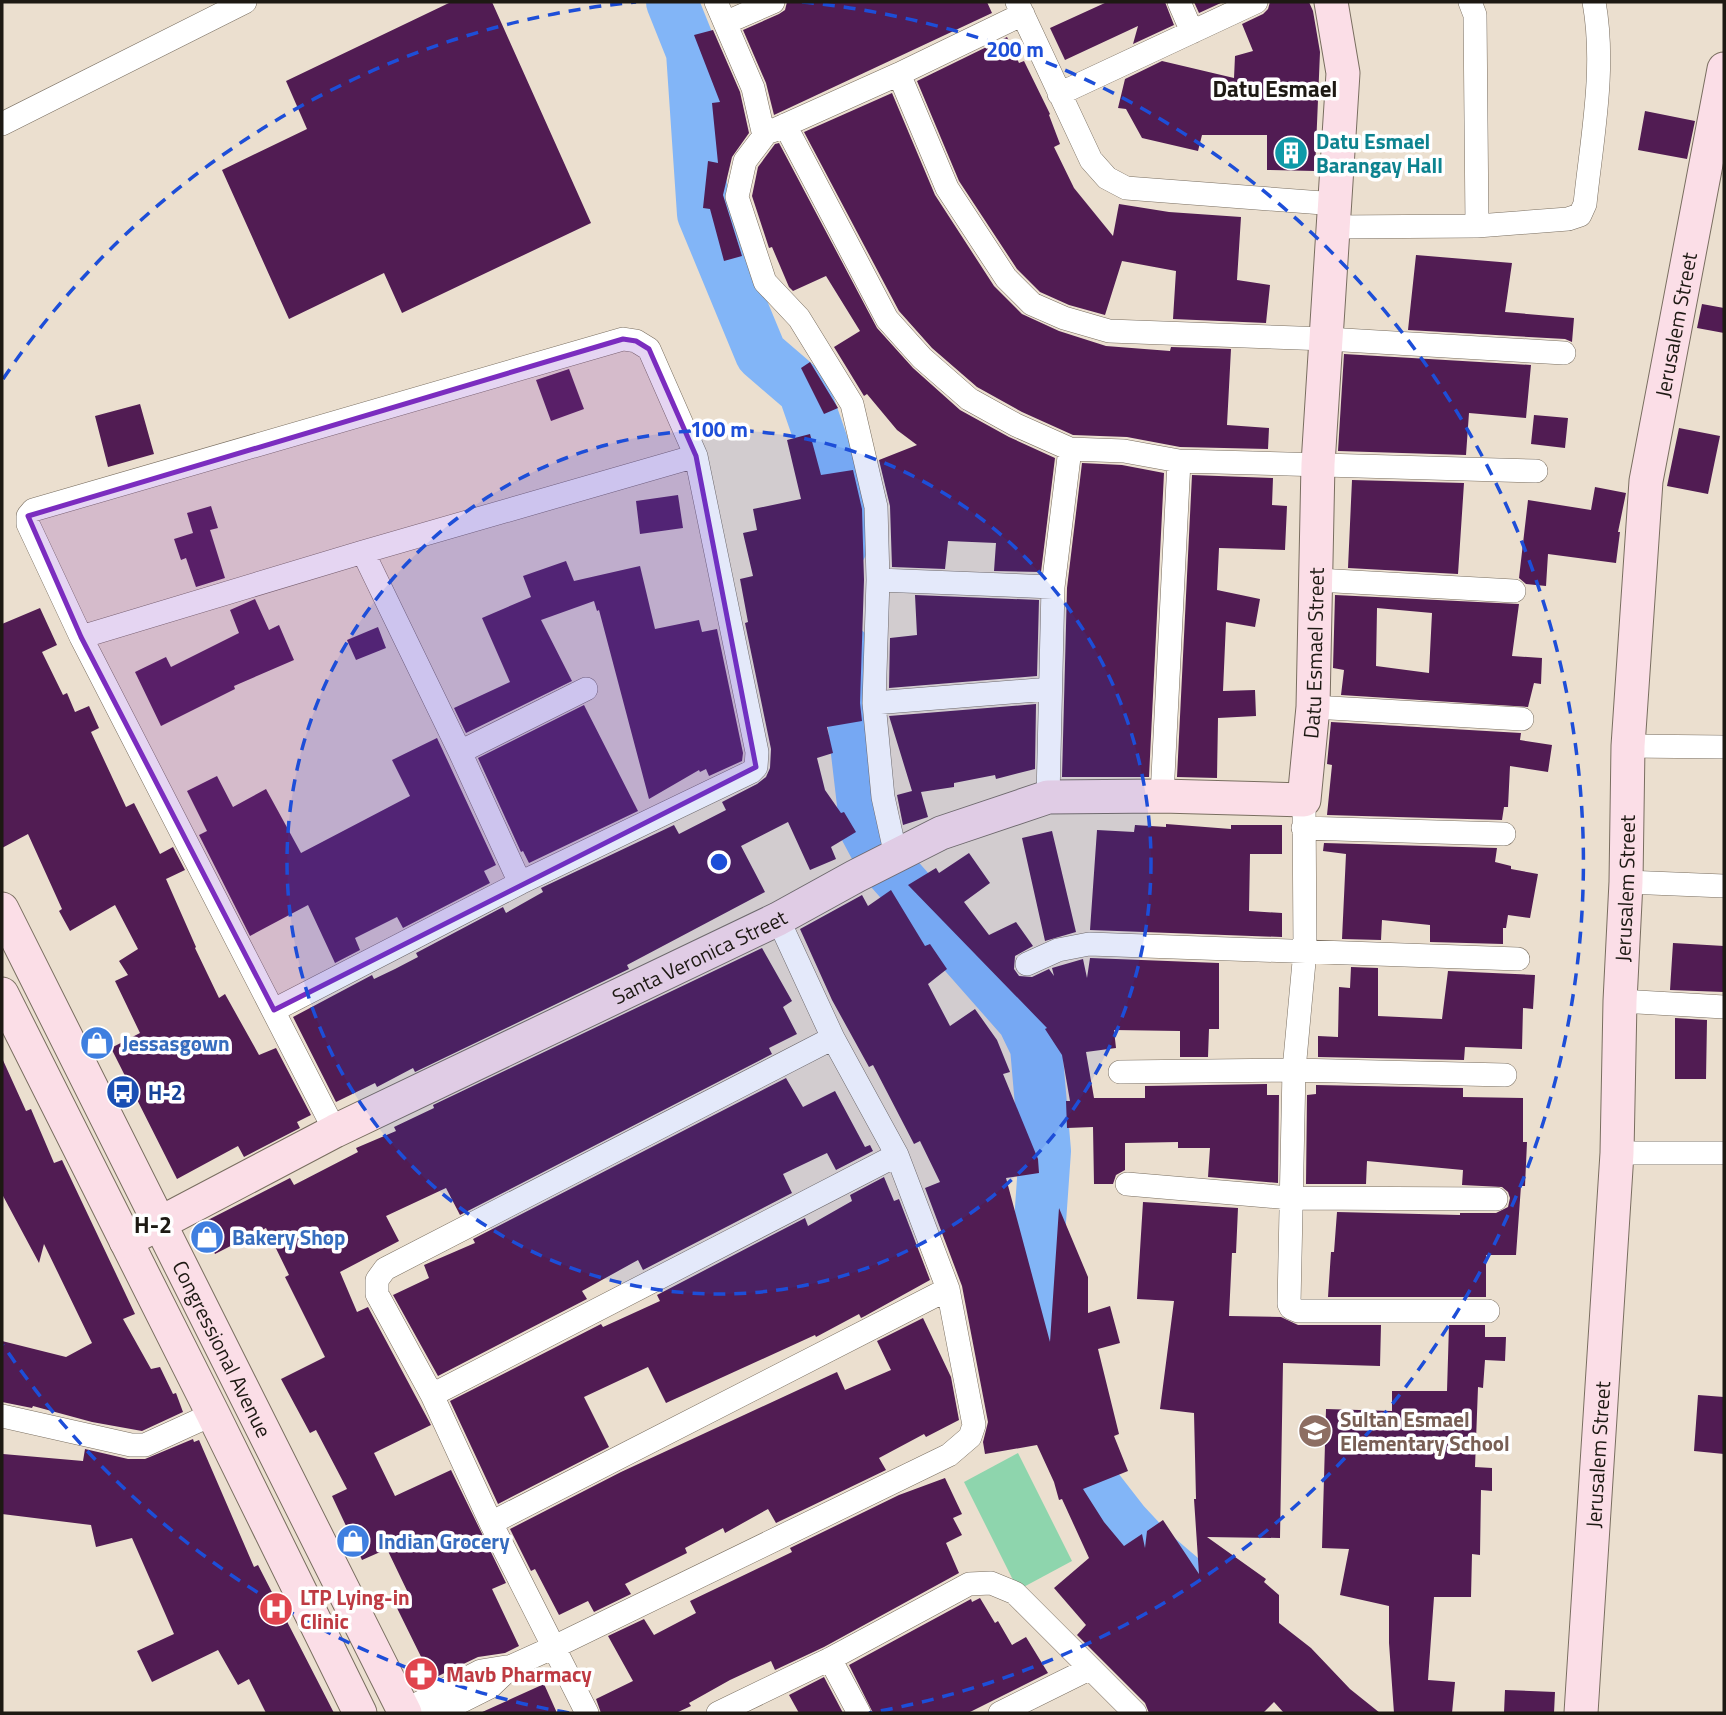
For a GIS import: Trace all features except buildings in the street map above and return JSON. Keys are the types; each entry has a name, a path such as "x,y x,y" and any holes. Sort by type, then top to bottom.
{"street":[{"path":"2,124 245,2"},
{"path":"773,2 722,12 753,88 774,130 887,319 922,358 969,398 1016,425 1070,449 1124,450 1179,461 1536,471"},
{"path":"1179,2 1192,32"},
{"path":"1059,94 1256,2"},
{"name":"Datu Esmael Street","path":"1332,2 1343,73 1318,464 1313,707 1303,814 1305,951 1294,1070 1289,1304 1298,1311 1488,1311"},
{"path":"1470,2 1475,15 1477,226"},
{"path":"892,858 874,703 878,580 876,507 852,404 799,318 765,282 737,197 745,161 774,130 899,74 1020,8 1091,160 1107,178 1126,188 1336,215 1477,226 1572,218 1583,211 1597,95 1599,28 1594,2"},
{"name":"Jerusalem Street","path":"1581,1713 1617,1153 1628,746 1646,481 1724,69"},
{"path":"899,74 947,188 1006,278 1032,304 1064,318 1109,331 1564,353"},
{"path":"274,1010 520,883 739,778 756,766 757,752 696,456 649,349 636,341 623,339 33,510 28,516 28,524 81,637 335,1131"},
{"path":"1048,797 1053,587 1070,449"},
{"path":"81,637 696,456"},
{"path":"1162,796 1179,461"},
{"path":"363,552 520,883"},
{"path":"878,580 1053,587"},
{"path":"1317,580 1514,591"},
{"path":"460,752 586,688"},
{"path":"874,703 1050,689"},
{"path":"1313,707 1522,719"},
{"path":"1628,746 1724,747"},
{"name":"Santa Veronica Street","path":"126,1241 335,1131 778,919 941,833 1048,797 1162,796 1303,814"},
{"path":"1303,814 1504,834"},
{"path":"1626,883 1724,886"},
{"name":"Congressional Avenue","path":"2,909 161,1223 403,1713"},
{"path":"403,1713 481,1671 512,1666 552,1648 949,1455 970,1437 974,1425 948,1289 897,1155 833,1038 778,919"},
{"path":"1027,964 1058,950 1089,944 1518,958"},
{"name":"Congressional Avenue","path":"2,994 214,1414 360,1713"},
{"path":"1620,1001 1724,1007"},
{"path":"587,1713 491,1523 432,1395 377,1294 377,1280 385,1269 833,1038"},
{"path":"1120,1072 1294,1070 1505,1075"},
{"path":"1617,1153 1724,1153"},
{"path":"432,1395 897,1155"},
{"path":"1127,1184 1291,1198 1496,1199"},
{"path":"491,1523 948,1289"},
{"path":"2,1416 131,1445 145,1445 214,1414"},
{"path":"718,1713 830,1659 969,1584 991,1583 1015,1594 1135,1713"},
{"path":"830,1659 859,1713"},
{"path":"438,1713 490,1686 512,1666"},
{"path":"999,1713 1089,1669"}],"highlighted area":[{"path":"623,339 636,341 649,349 696,456 756,767 274,1010 81,637 28,516"}],"green space":[{"path":"1018,1453 1072,1561 1018,1590 964,1482"}],"waterway":[{"path":"672,2 692,52 703,214 761,354 804,391 840,495 842,545"},
{"path":"845,650 866,830 882,860 1023,1020 1036,1047 1045,1151 1038,1250 1045,1301 1082,1450 1096,1487 1124,1523 1151,1552 1200,1594"}],"place":[{"name":"Datu Esmael Barangay Hall","path":"1291,153"},
{"name":"Jessasgown","path":"97,1043"},
{"name":"H-2","path":"123,1092"},
{"name":"Bakery Shop","path":"207,1237"},
{"name":"Sultan Esmael Elementary School","path":"1315,1431"},
{"name":"Indian Grocery","path":"353,1541"},
{"name":"LTP Lying-in Clinic","path":"276,1609"},
{"name":"Mavb Pharmacy","path":"421,1674"}],"district":[{"name":"Datu Esmael","path":"1275,88"},
{"name":"H-2","path":"153,1224"}]}
